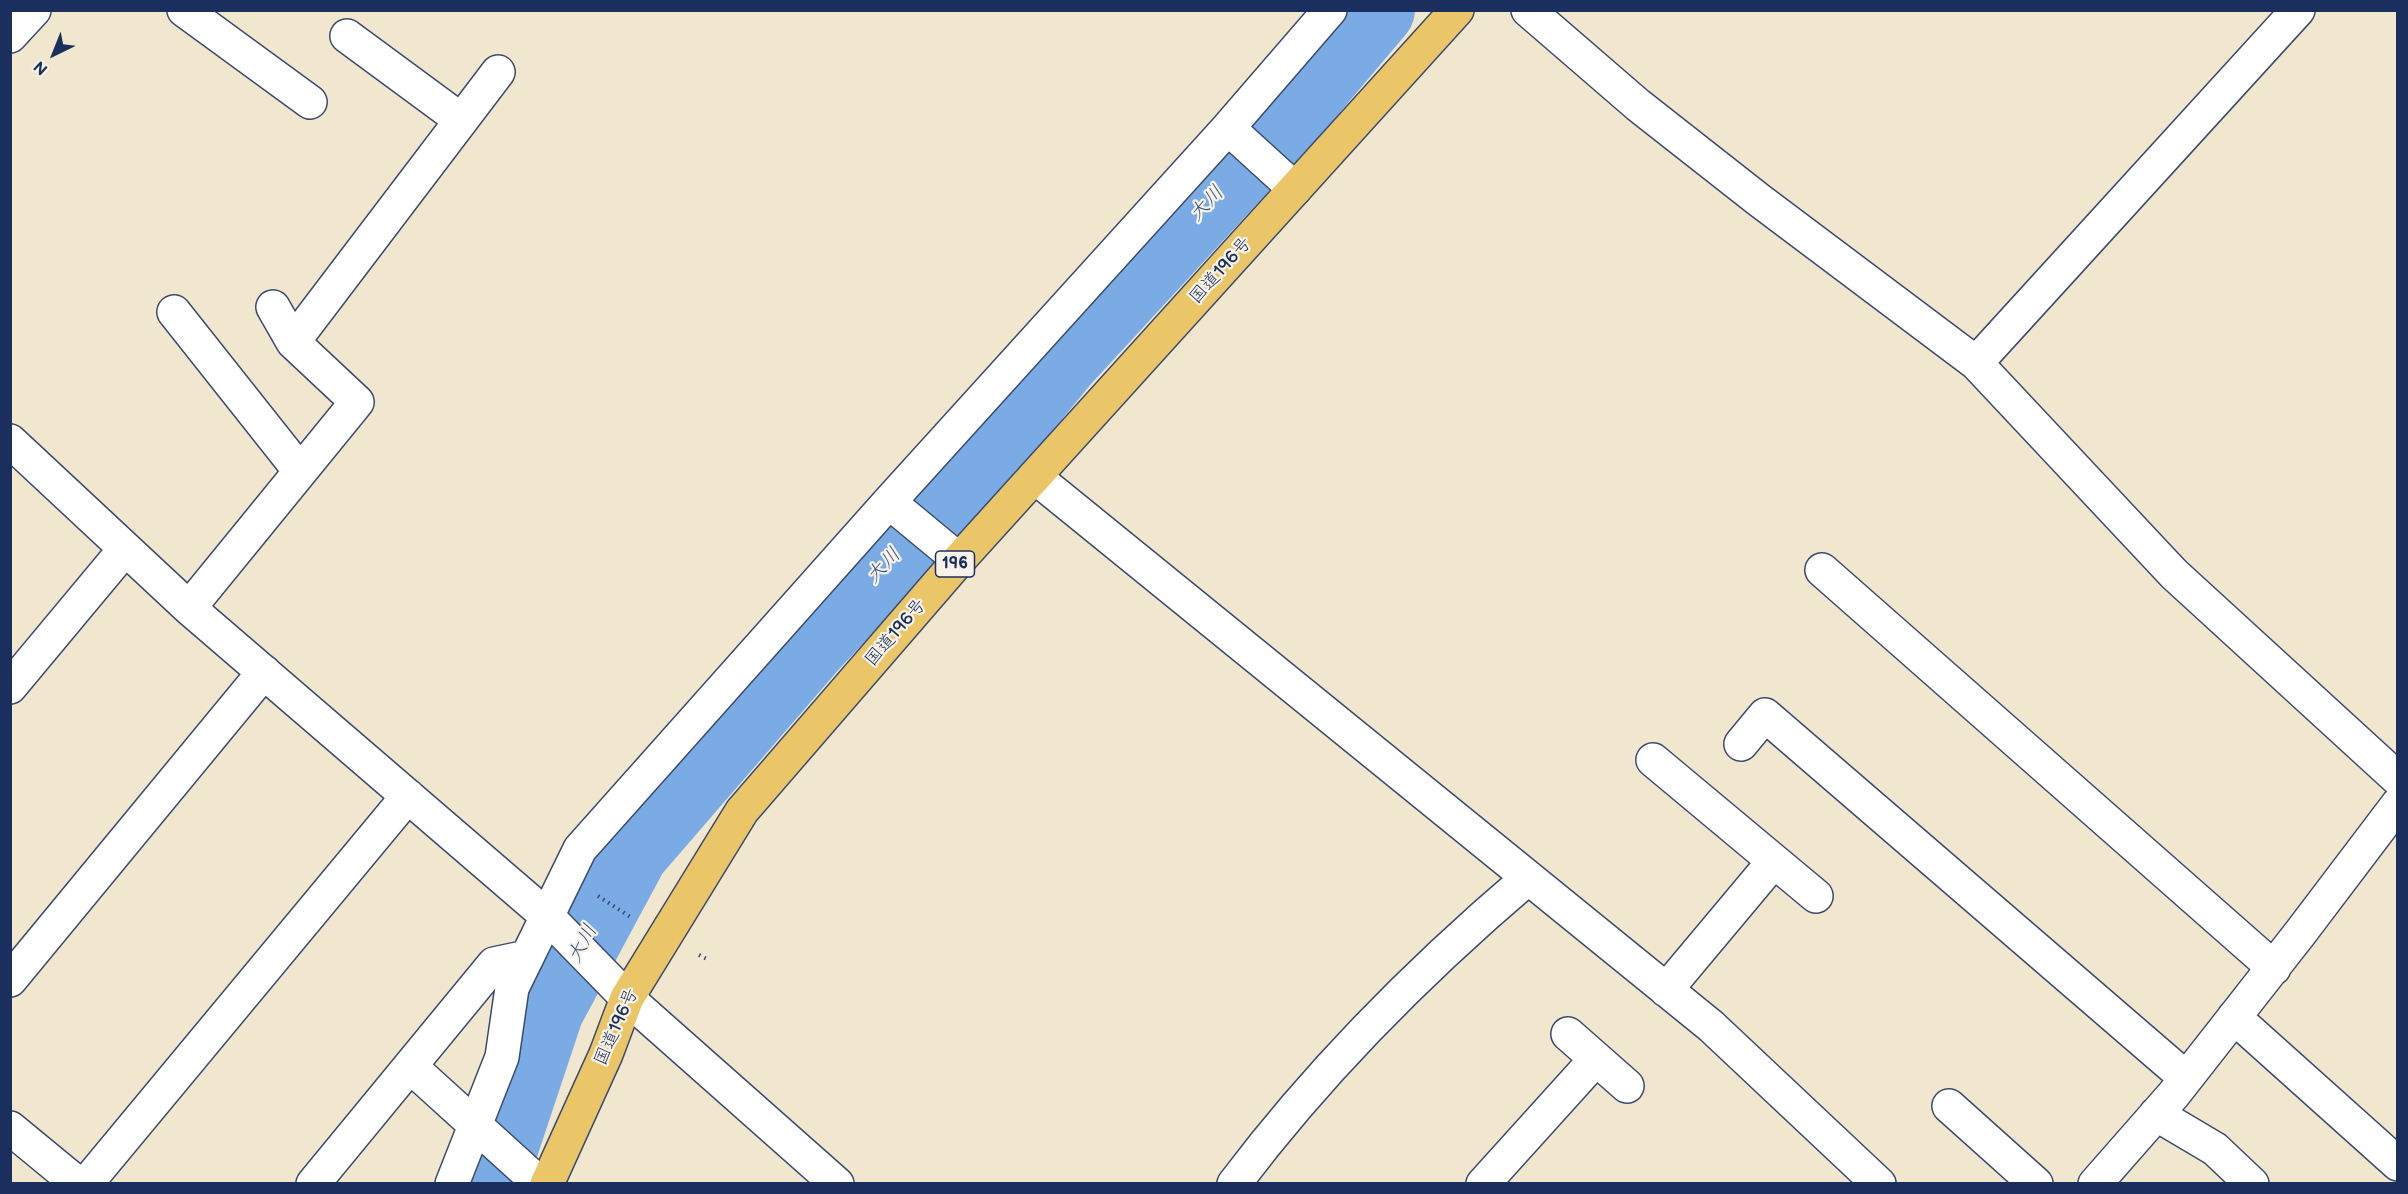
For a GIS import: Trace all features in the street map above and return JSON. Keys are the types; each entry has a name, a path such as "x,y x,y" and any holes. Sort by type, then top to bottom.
{"highway":[{"name":"国道196号","path":"547,1184 606,1054 627,998 742,811 958,560 1456,10"}],"street":[{"path":"10,36 34,10"},
{"path":"184,10 310,102"},
{"path":"452,1184 480,1130 502,1057 512,988 527,957 554,924 580,849 894,506 1231,132 1330,10"},
{"path":"1528,10 1657,119 1759,200 1976,363 2174,574 2397,779"},
{"path":"1976,363 2298,10"},
{"path":"347,36 461,120"},
{"path":"293,342 498,72"},
{"path":"1231,132 1295,189"},
{"path":"189,608 357,402 293,342 273,307"},
{"path":"174,312 300,471"},
{"path":"10,441 189,608 554,924 627,998 837,1184"},
{"path":"1035,477 1711,1026 1879,1184"},
{"path":"894,506 958,560"},
{"path":"10,687 125,549"},
{"path":"1822,570 2274,968"},
{"path":"10,980 264,672"},
{"path":"1741,744 1765,715 2186,1078"},
{"path":"1653,760 1816,896"},
{"path":"86,1184 408,796"},
{"path":"2095,1184 2186,1078 2274,968 2397,804"},
{"path":"1666,990 1774,861"},
{"path":"1234,1184 1271,1134 1360,1036 1486,914 1528,878"},
{"path":"313,1184 494,964 527,957"},
{"path":"2234,1017 2397,1164"},
{"path":"1569,1034 1627,1086"},
{"path":"1483,1184 1596,1059"},
{"path":"410,1066 529,1174"},
{"path":"1948,1106 2036,1184"},
{"path":"2156,1114 2215,1149 2252,1184"},
{"path":"10,1128 78,1184"}],"waterway":[{"name":"大川","path":"489,1184 547,1010 632,852 811,645 965,479 1062,361 1295,108 1378,10"}]}
